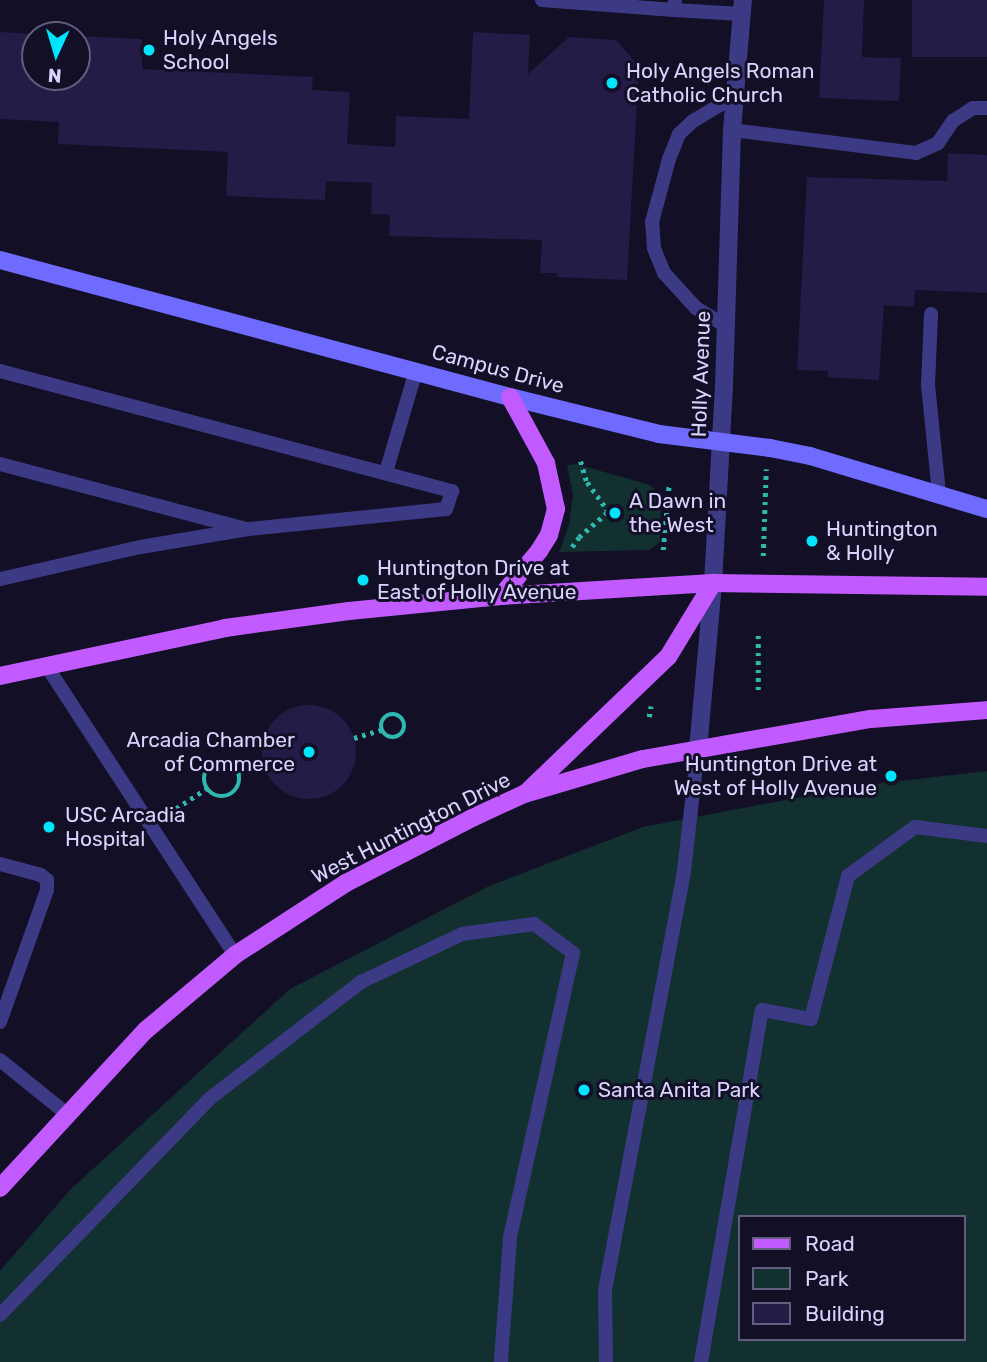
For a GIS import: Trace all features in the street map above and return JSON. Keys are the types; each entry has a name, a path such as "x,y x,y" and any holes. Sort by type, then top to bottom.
{"main road":[{"name":"Campus Drive","path":"0,260 510,397 659,434 722,441 810,456 987,509"},
{"path":"501,596 540,551 549,535 556,509 546,463 510,397"},
{"path":"524,794 668,657 713,583"},
{"path":"0,676 260,623 501,596 713,583 987,587"},
{"name":"West Huntington Drive","path":"0,1188 146,1030 235,955 346,884 474,817 524,794 632,762 698,748 871,719 987,710"}],"street":[{"name":"Holly Avenue","path":"698,748 722,441 732,130 742,7"}],"lane":[{"path":"542,0 742,7"},
{"path":"726,326 696,308 664,273 654,248 652,222 668,159 679,134 693,121 735,96"},
{"path":"732,130 916,153 938,143 953,121 973,108 987,108"},
{"path":"931,314 928,385 939,494"},
{"path":"386,472 416,370"},
{"path":"0,371 452,491 446,509 248,529 140,547 0,579"},
{"path":"0,464 248,529"},
{"path":"46,665 235,955"},
{"path":"606,1362 603,1316 607,1278 684,872 698,748"},
{"path":"701,1362 762,1010 811,1019 848,876 915,827 987,836"},
{"path":"0,864 41,875 47,880 47,890 0,1022"},
{"path":"0,1315 209,1099 361,982 462,934 534,924 573,953 510,1238 500,1362"},
{"path":"0,1060 66,1114"}],"path":[{"path":"566,557 579,537 608,512 586,481 580,460"},
{"path":"764,556 766,470 770,462"},
{"path":"663,550 669,484"},
{"path":"758,634 758,690"},
{"path":"390,714 404,720 404,732 398,738 389,738 381,730 381,722 390,714"},
{"path":"354,738 381,730"},
{"path":"214,762 231,763 239,772 239,783 229,796 217,796 206,789 204,777 214,762"},
{"path":"239,772 264,764"},
{"path":"150,825 206,789"}],"green space":[{"path":"576,464 650,485 661,496 660,542 649,550 559,552 569,525 573,494 567,465"},
{"name":"Santa Anita Park","path":"987,771 987,1362 0,1362 0,1271 70,1190 290,989 489,886 643,827 865,785"}],"building":[{"path":"824,0 864,0 862,57 901,58 899,101 819,98"},
{"path":"912,0 987,0 987,57 912,57"},
{"path":"0,32 21,33 21,91 91,91 91,37 142,39 142,69 313,77 312,90 350,92 347,144 395,147 396,116 469,119 473,32 530,35 528,74 569,37 616,40 639,66 627,280 557,277 558,273 540,273 542,240 389,236 390,215 371,214 372,183 326,181 325,200 226,196 228,152 58,144 59,122 0,119"},
{"path":"948,153 987,155 987,293 915,290 914,307 884,305 879,380 827,377 828,371 797,370 807,177 947,181"},
{"name":"Arcadia Chamber of Commerce","path":"309,705 327,709 342,719 352,734 356,752 352,770 342,785 327,795 309,799 291,795 276,785 266,770 262,752 266,734 276,719 291,709"}],"place":[{"name":"Holy Angels School","path":"149,50"},
{"name":"Holy Angels Roman Catholic Church","path":"612,83"},
{"name":"A Dawn in the West","path":"615,513"},
{"name":"Huntington & Holly","path":"812,541"},
{"name":"Huntington Drive at East of Holly Avenue","path":"363,580"},
{"name":"Arcadia Chamber of Commerce","path":"309,752"},
{"name":"Huntington Drive at West of Holly Avenue","path":"891,776"},
{"name":"USC Arcadia Hospital","path":"49,827"},
{"name":"Santa Anita Park","path":"584,1090"}]}
